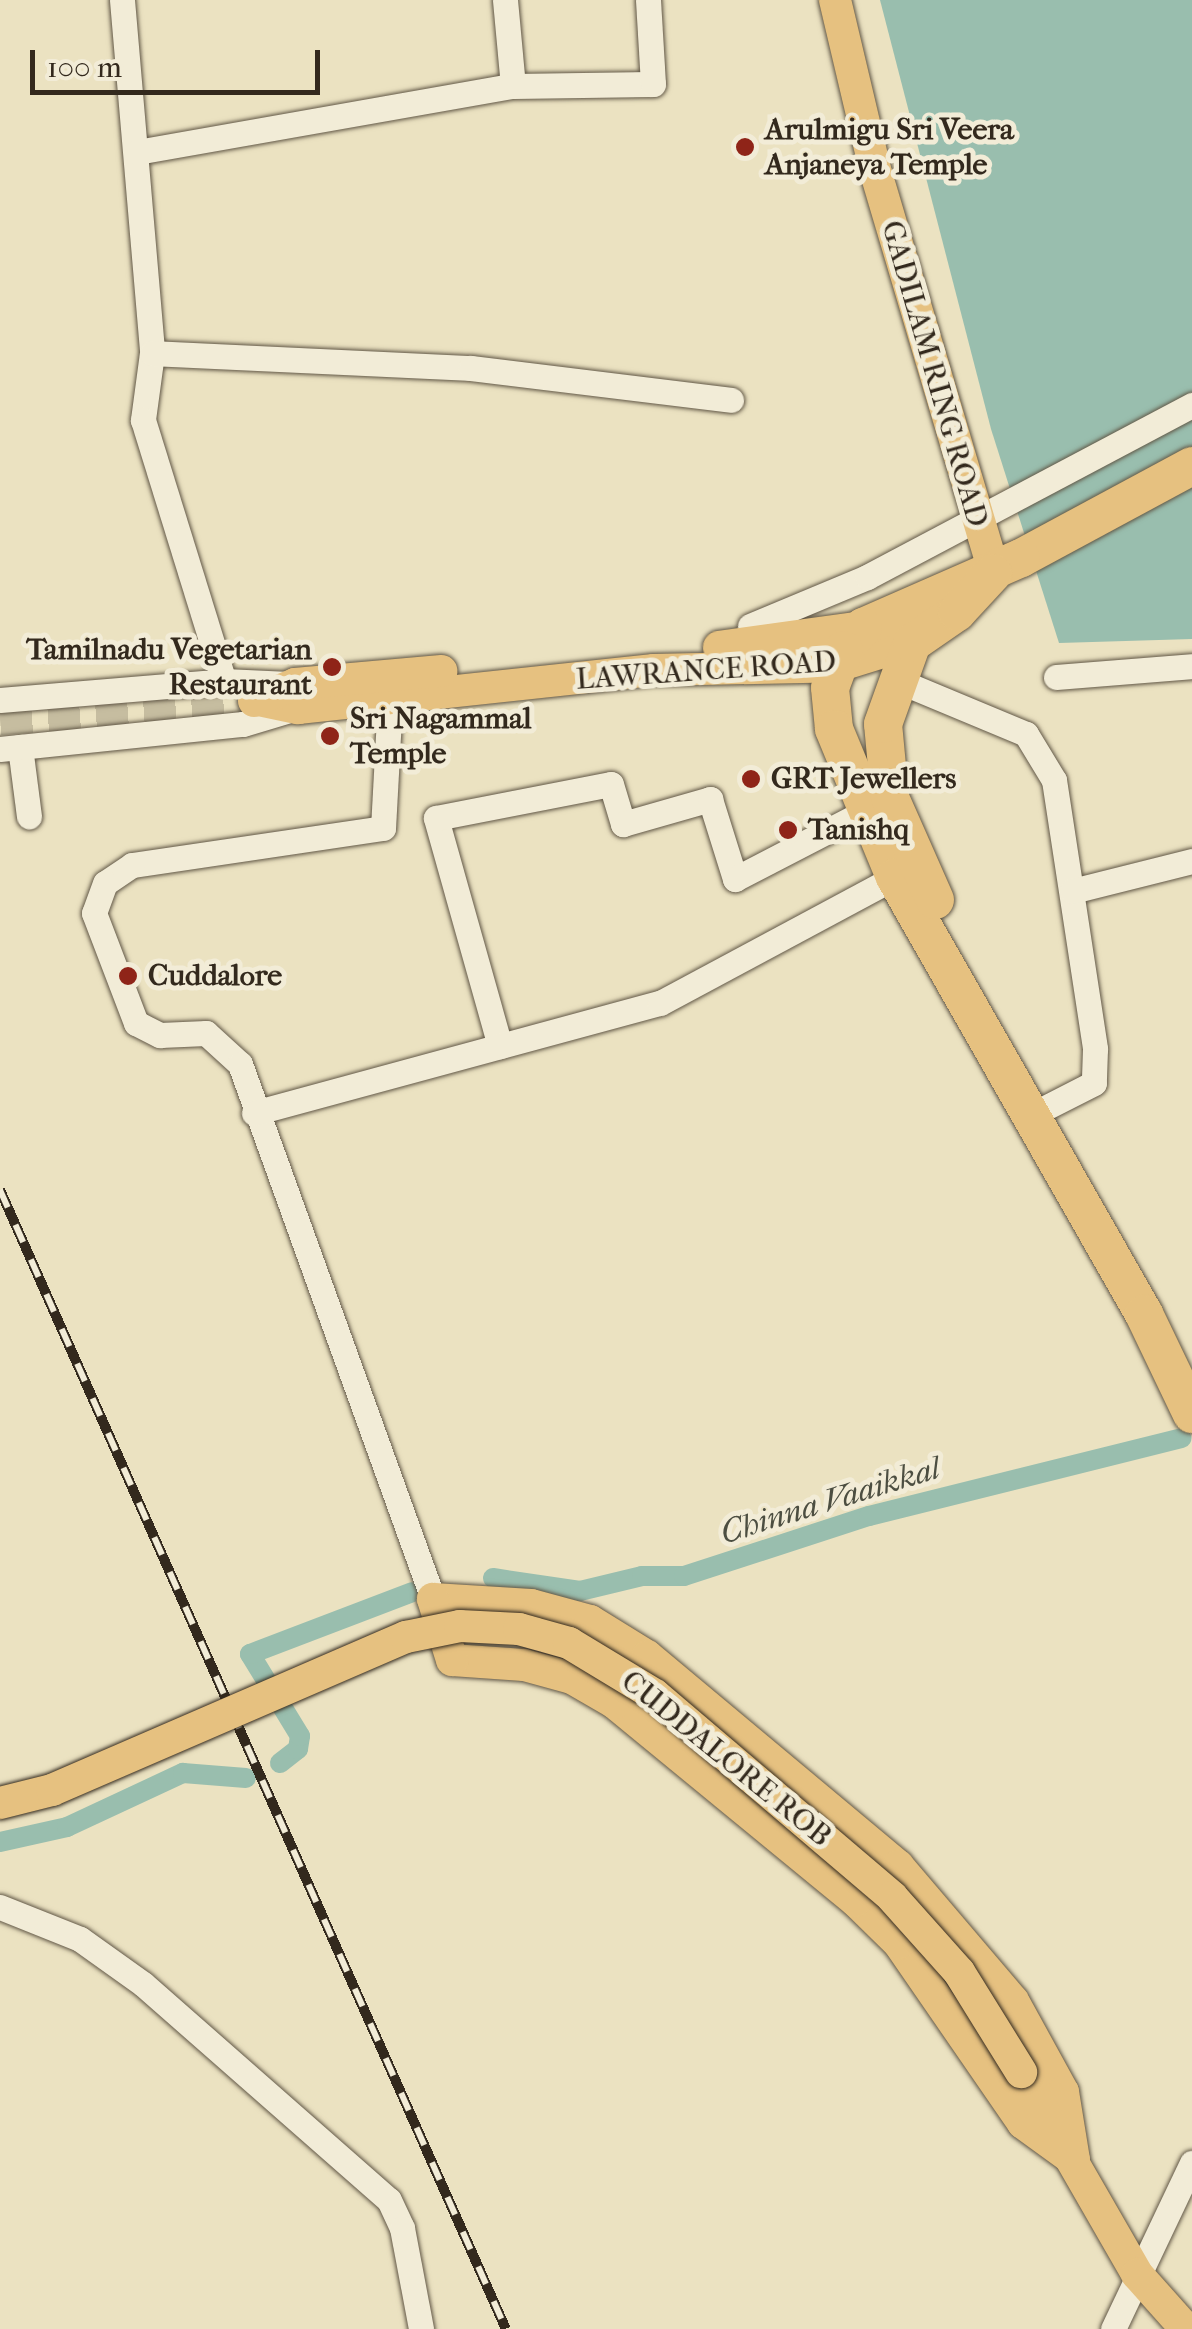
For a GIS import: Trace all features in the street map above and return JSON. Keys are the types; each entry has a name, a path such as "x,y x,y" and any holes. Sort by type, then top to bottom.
{"highway":[{"path":"1192,466 1008,565 863,627 838,666 830,688 834,729 894,876 1144,1314 1192,1414"},
{"path":"1008,565 956,612 912,644 894,680 883,724 890,798 927,886 1192,1370"}],"main road":[{"name":"GADILAM RING ROAD","path":"835,0 876,174 975,522 1008,565"},
{"name":"LAWRANCE ROAD","path":"297,696 752,645 863,627"},
{"name":"LAWRANCE ROAD","path":"244,694 390,699 654,670 838,666 912,644"},
{"path":"434,1600 531,1605 590,1621 646,1656 898,1866 1013,2002 1063,2092 1074,2160 1023,2122 932,1987 856,1901 600,1695 572,1678 524,1665 452,1660 434,1600"},
{"name":"CUDDALORE ROB","path":"0,1803 52,1790 406,1637 460,1626 519,1629 569,1642 655,1695 892,1897 959,1972 1074,2160 1137,2274 1186,2329"}],"street":[{"path":"0,700 244,694 143,420 152,353 138,152 122,0"},
{"path":"505,0 513,86"},
{"path":"138,152 513,86 652,84 648,0"},
{"path":"152,353 472,368 731,400"},
{"path":"750,626 1006,508 1192,404"},
{"path":"1056,677 1192,666"},
{"path":"894,680 1026,734 1042,750 1054,780 1072,891 1094,1083 1049,1106"},
{"path":"30,816 10,748 243,724 297,696"},
{"path":"390,699 383,828 132,865 117,872 97,898 96,930 136,1022 160,1035 206,1033 224,1045 240,1064 254,1113 434,1600"},
{"path":"500,1046 436,818 611,784 623,824 710,799 735,879 866,811"},
{"path":"1072,891 1192,861"},
{"path":"254,1113 660,1003 894,876"},
{"path":"0,1907 80,1940 143,1984 389,2200 402,2228 421,2329"},
{"path":"1113,2329 1192,2163"}],"shaded area":[{"path":"880,0 1192,0 1192,639 1059,643 991,429"}],"waterway":[{"name":"Chinna Vaaikkal","path":"493,1578 580,1591 642,1576 684,1576 869,1516 1181,1438"},
{"name":"Chinna Vaaikkal","path":"280,1763 298,1749 300,1736 250,1654 412,1592"},
{"name":"Chinna Vaaikkal","path":"0,1842 67,1827 183,1773 246,1778"}],"tunnel":[{"path":"0,719 248,701"}],"railway":[{"path":"0,1190 506,2329"}],"place":[{"name":"Arulmigu Sri Veera Anjaneya Temple","path":"745,147"},
{"name":"Tamilnadu Vegetarian Restaurant","path":"332,667"},
{"name":"Sri Nagammal Temple","path":"330,736"},
{"name":"GRT Jewellers","path":"751,779"},
{"name":"Tanishq","path":"788,830"},
{"name":"Cuddalore","path":"128,976"}]}
